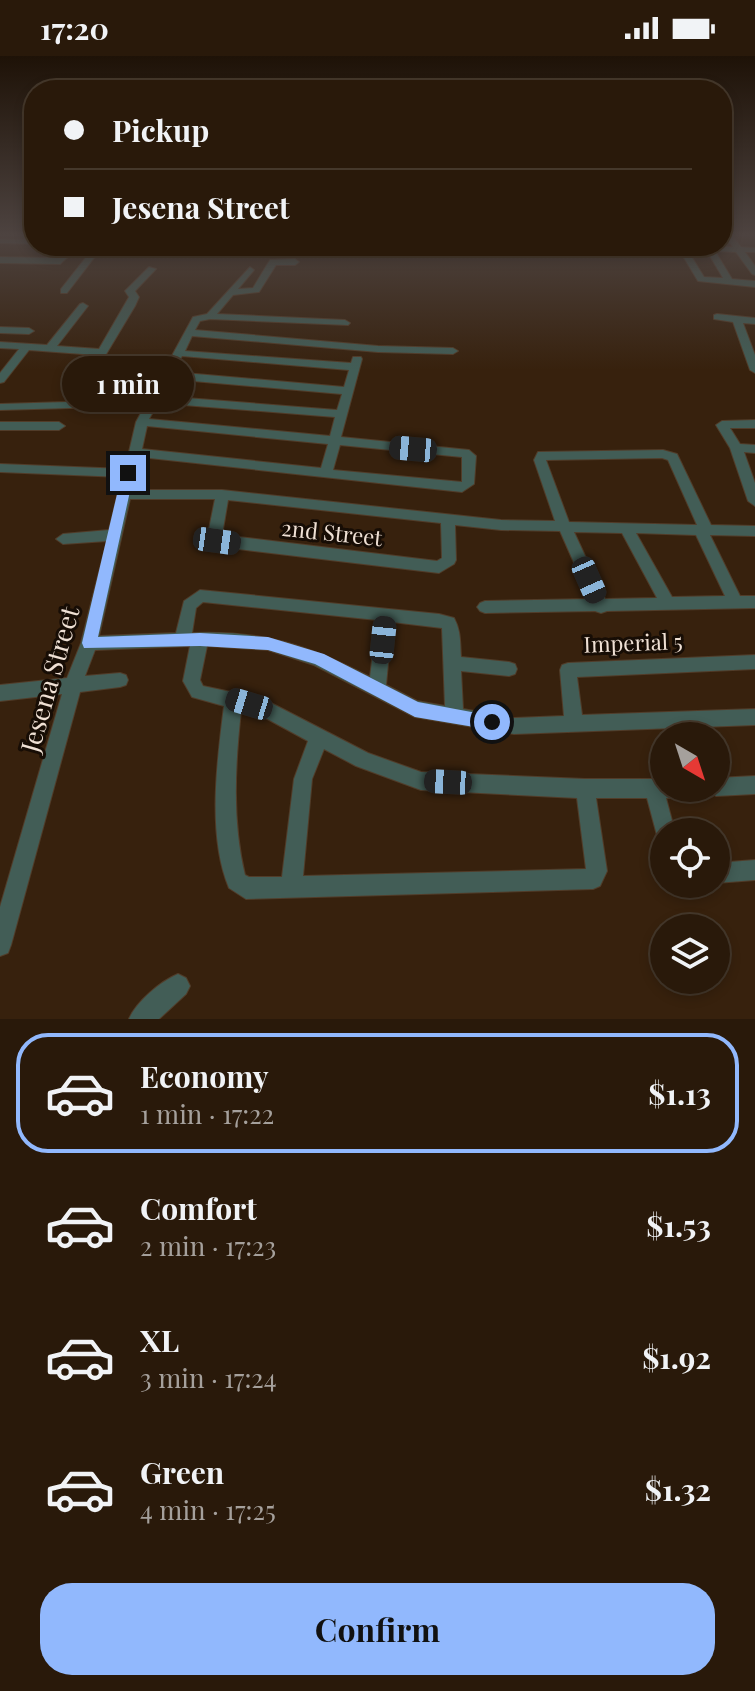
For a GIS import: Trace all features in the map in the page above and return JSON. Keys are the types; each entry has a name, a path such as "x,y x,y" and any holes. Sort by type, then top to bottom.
{"street":[{"path":"64,291 73,280"},
{"path":"70,406 130,306 134,297 130,291 141,280"},
{"path":"210,316 243,280"},
{"path":"234,292 256,290 262,280"},
{"path":"708,280 755,284"},
{"path":"50,348 83,306"},
{"path":"210,316 345,323"},
{"name":"Jesena Street","path":"0,945 74,683 89,643 142,422 196,319 210,316"},
{"path":"717,317 755,321"},
{"path":"737,319 755,370"},
{"path":"320,343 326,322"},
{"path":"1,331 29,331"},
{"path":"190,333 453,351"},
{"path":"0,345 101,352"},
{"path":"0,380 26,347"},
{"path":"326,472 361,347"},
{"path":"177,353 355,367"},
{"path":"0,407 101,405 124,371 93,369"},
{"path":"166,375 348,391"},
{"path":"153,399 342,414"},
{"path":"134,452 462,488 468,484 470,456 467,454 142,422"},
{"path":"754,493 736,448 722,425 755,424"},
{"path":"0,426 59,426"},
{"path":"736,448 755,449"},
{"path":"601,607 564,526 540,460 542,455 663,454 673,457 736,603"},
{"path":"0,468 128,473"},
{"path":"124,494 222,495 448,521 755,531"},
{"name":"2nd Street","path":"222,495 214,539 439,567 449,560 448,521"},
{"path":"627,529 668,604"},
{"path":"63,539 114,535"},
{"path":"454,717 452,630 448,623 200,596 189,605 193,688 265,709 363,760 421,781 650,790"},
{"path":"485,607 755,602"},
{"path":"377,690 385,616"},
{"path":"89,643 192,640 268,643 319,659 415,709 514,726 755,717"},
{"name":"Imperial 5","path":"574,723 568,670 755,662"},
{"path":"454,663 509,669"},
{"path":"0,693 120,680"},
{"path":"234,699 225,767 236,881 246,888 593,879 597,871 585,789"},
{"path":"292,885 303,779 319,737"},
{"path":"730,786 755,785"},
{"path":"730,872 755,870"},
{"path":"141,1019 178,986"}],"route":[{"path":"128,473 89,643 200,639 268,643 319,659 415,709 492,722"}]}
